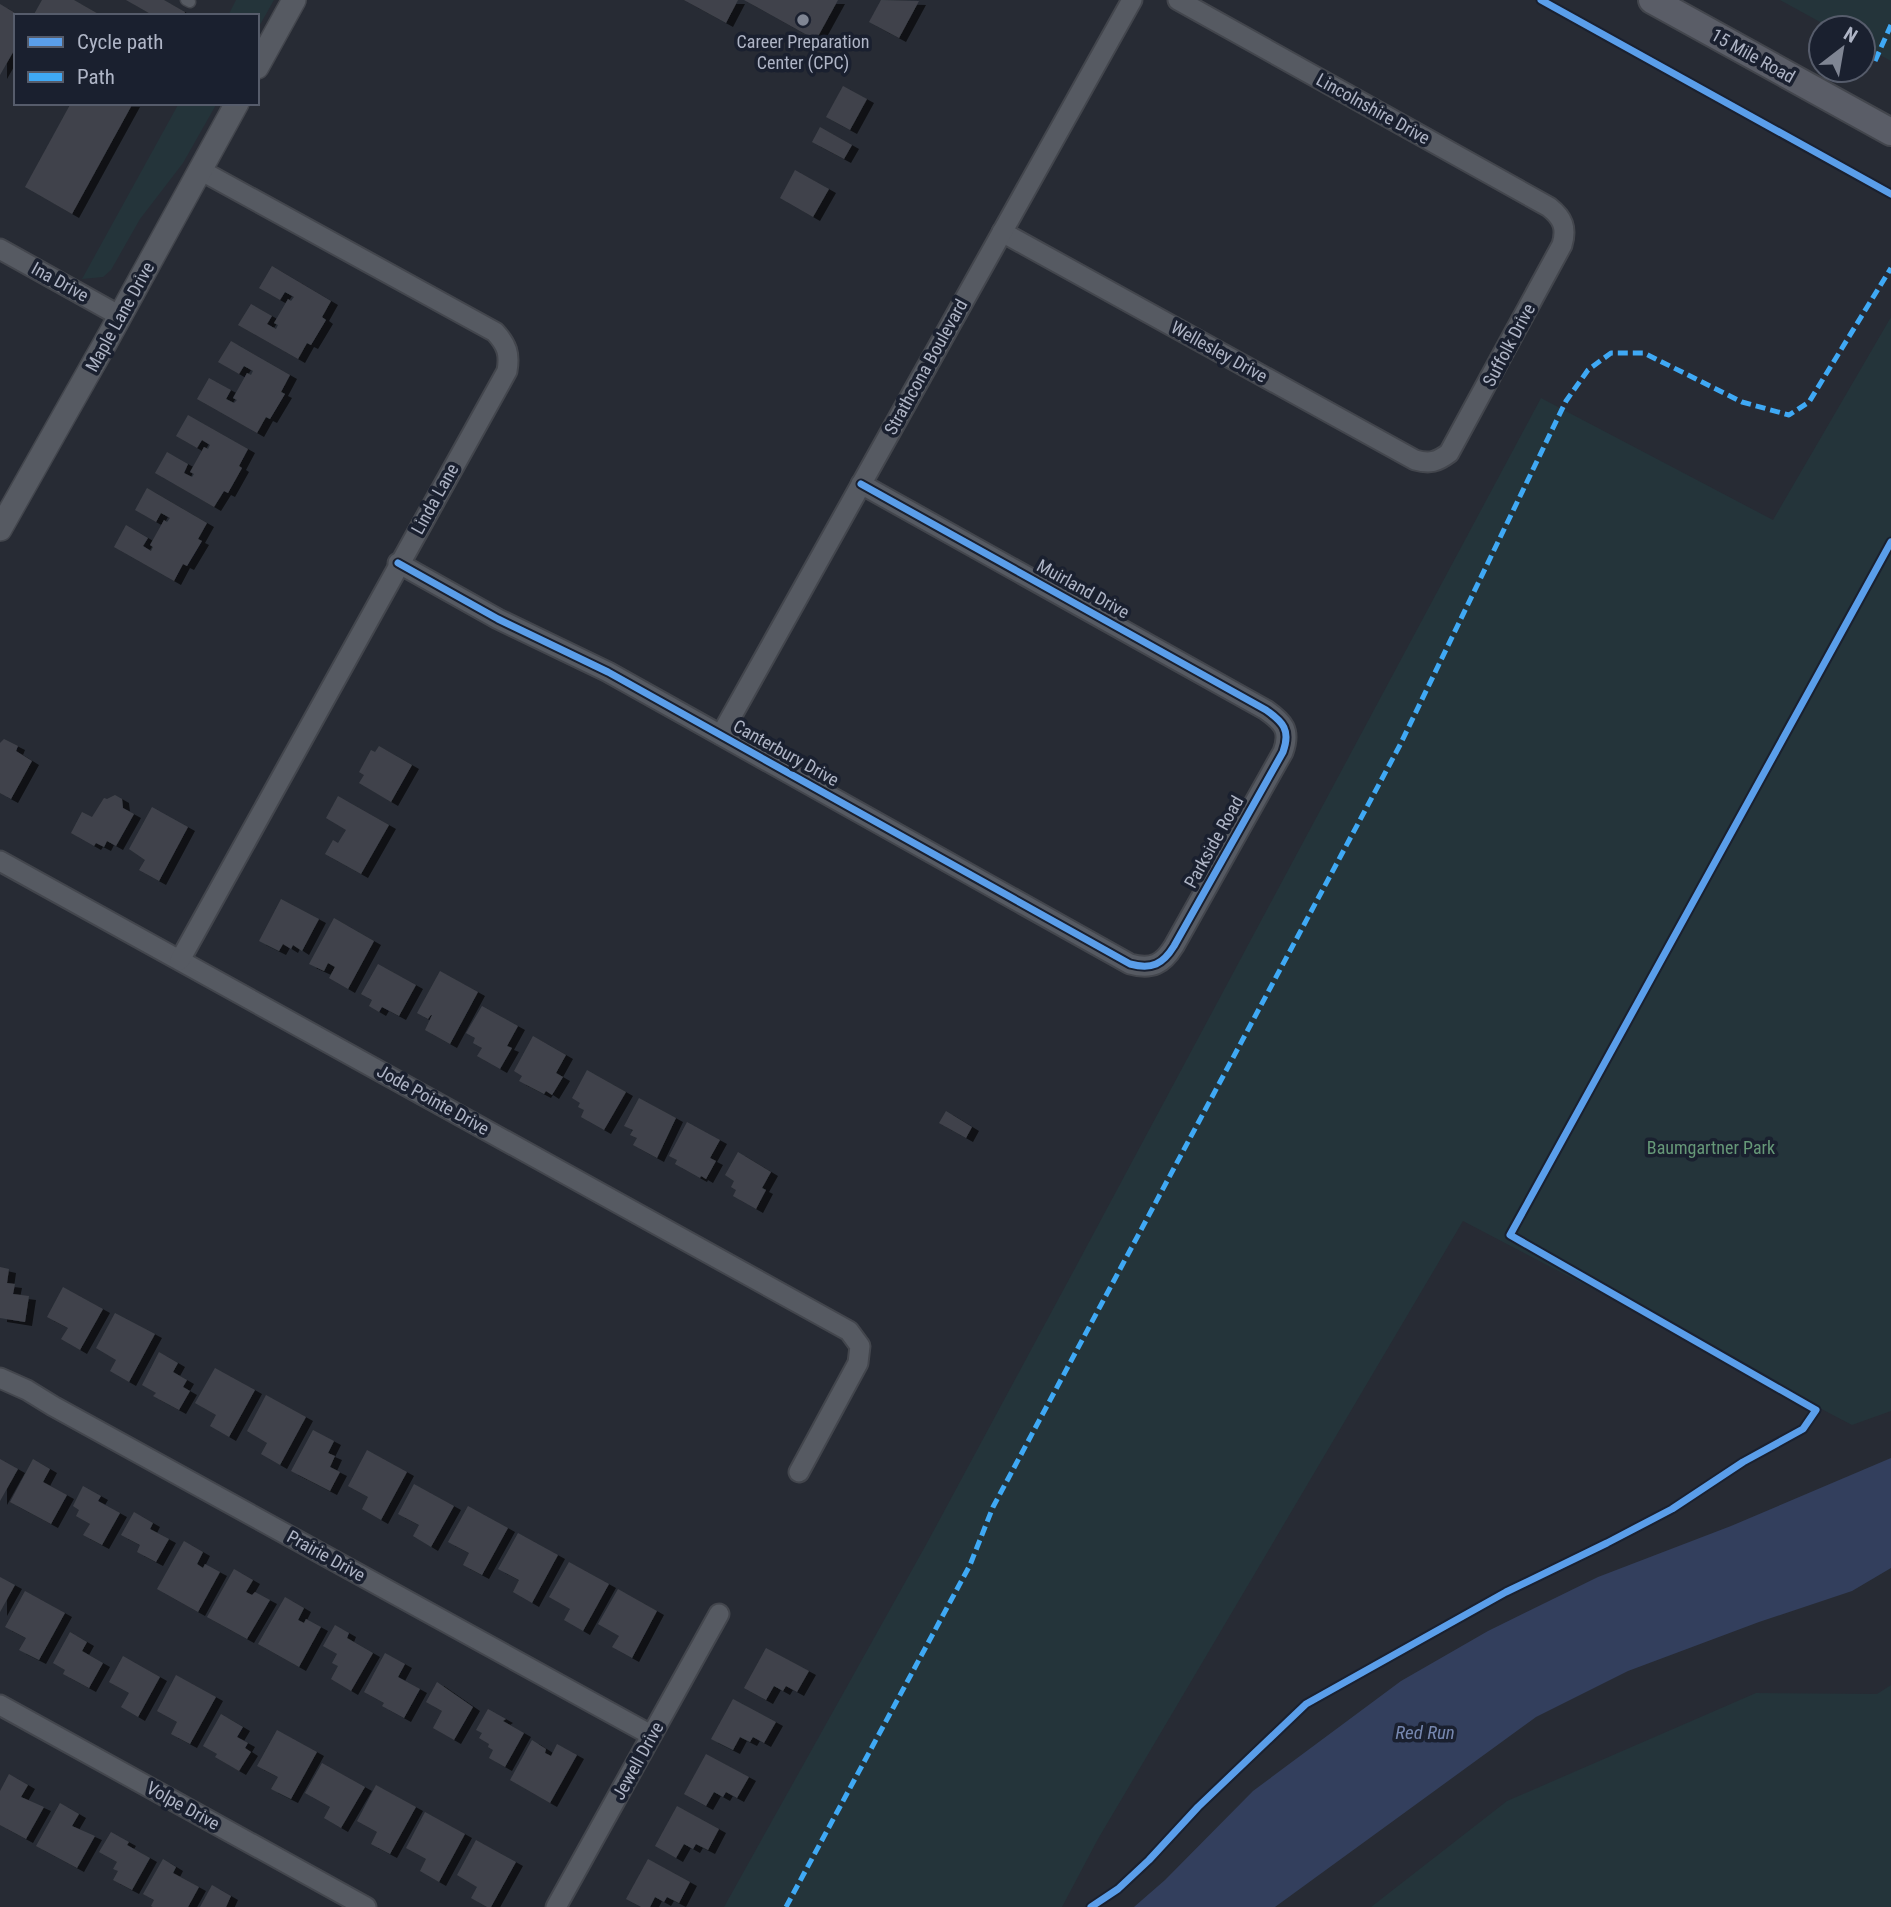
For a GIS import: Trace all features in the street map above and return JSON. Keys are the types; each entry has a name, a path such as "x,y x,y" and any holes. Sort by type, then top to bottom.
{"main road":[{"name":"15 Mile Road","path":"1652,0 1891,132"}],"street":[{"path":"259,63 294,0"},
{"name":"Strathcona Boulevard","path":"721,735 1132,0"},
{"name":"Lincolnshire Drive","path":"1178,0 1549,207 1563,223"},
{"name":"Maple Lane Drive","path":"0,529 236,105"},
{"name":"Linda Lane","path":"180,960 507,370 509,357 505,343 495,332 200,170"},
{"name":"Suffolk Drive","path":"1439,460 1449,453 1456,442 1562,245 1565,234 1563,223"},
{"name":"Wellesley Drive","path":"1002,232 1415,460 1427,464 1439,460"},
{"name":"Ina Drive","path":"0,249 120,316"},
{"name":"Muirland Drive","path":"861,484 1266,710 1286,728"},
{"name":"Canterbury Drive","path":"398,564 498,619 608,672 1130,964 1144,968 1157,965"},
{"name":"Parkside Road","path":"1157,965 1167,958 1283,752 1287,741 1286,728"},
{"name":"Jode Pointe Drive","path":"0,861 849,1331 860,1346 858,1363 799,1472"},
{"name":"Prairie Drive","path":"0,1378 27,1390 652,1735"},
{"name":"Jewell Drive","path":"556,1907 719,1614"},
{"name":"Volpe Drive","path":"0,1705 366,1907"}],"green space":[{"path":"236,0 274,0 259,26 259,14 229,14"},
{"path":"1780,0 1891,0 1891,61 1877,54 1877,14 1807,15"},
{"path":"178,105 216,105 183,163 140,219 111,270 103,277 82,279"},
{"name":"Baumgartner Park","path":"1891,317 1891,1411 1852,1425 1463,1221 1098,1839 1062,1907 724,1907 927,1543 1541,398 1773,520"},
{"path":"1891,1685 1891,1907 1371,1907 1507,1801 1756,1693 1877,1694"}],"water":[{"name":"Red Run","path":"1891,1458 1891,1568 1852,1591 1628,1671 1536,1717 1275,1907 1134,1907 1165,1880 1253,1791 1401,1681 1488,1631 1598,1577 1731,1526"}],"building":[{"path":"42,0 74,0 98,14 34,14"},
{"path":"126,0 164,0 185,12 184,14 150,14"},
{"name":"Career Preparation Center (CPC)","path":"684,0 738,0 726,23"},
{"name":"Career Preparation Center (CPC)","path":"744,0 838,0 816,40"},
{"path":"881,0 919,1 899,38 869,22"},
{"path":"0,4 17,14 14,14 14,50 0,75"},
{"path":"843,86 867,99 850,130 826,117"},
{"path":"70,105 132,105 72,214 25,187"},
{"path":"820,127 852,145 844,159 812,142"},
{"path":"795,170 829,189 813,217 780,198"},
{"path":"272,266 331,301 322,317 326,320 311,345 307,343 298,359 238,325 251,304 272,316 267,324 276,329 278,325 274,323 288,299 291,301 294,297 285,292 280,300 259,288"},
{"path":"231,341 290,375 281,392 285,394 270,419 266,417 257,433 197,399 209,378 231,390 226,399 234,403 237,400 233,398 247,373 251,375 253,371 244,366 239,374 218,362"},
{"path":"188,415 248,449 239,466 242,468 228,493 224,491 214,507 155,473 167,452 188,464 184,473 192,477 194,474 190,472 204,447 208,449 210,445 202,440 197,448 176,436"},
{"path":"147,488 207,523 198,539 202,541 187,566 183,564 174,581 114,547 126,525 148,538 143,546 151,551 153,547 150,545 164,520 167,522 170,518 161,513 156,522 135,510"},
{"path":"4,739 18,746 16,751 32,761 11,799 0,793 0,743"},
{"path":"379,746 412,765 391,802 359,783 364,775 359,772 371,750 375,752"},
{"path":"115,795 122,799 123,808 134,814 116,846 107,841 104,847 96,843 94,846 71,833 82,812 92,817 104,798"},
{"path":"338,796 389,825 361,874 325,854 333,840 338,843 346,830 326,818"},
{"path":"152,807 188,827 159,881 139,870 145,860 129,849"},
{"path":"281,899 319,919 302,951 293,945 291,949 283,944 279,951 259,941"},
{"path":"334,918 374,941 348,989 329,978 335,967 328,963 324,971 309,964"},
{"path":"378,964 416,985 399,1016 382,1007 379,1012 369,1006 372,1000 361,994"},
{"path":"440,971 478,992 450,1044 425,1030 432,1015 428,1019 417,1013"},
{"path":"482,1006 518,1026 507,1046 512,1048 500,1069 477,1056 482,1048 473,1043 475,1038 466,1033"},
{"path":"533,1036 566,1055 556,1073 563,1077 552,1095 546,1091 544,1094 519,1081 522,1076 514,1071"},
{"path":"587,1070 626,1092 604,1130 581,1117 584,1110 578,1107 580,1103 572,1098"},
{"path":"639,1098 676,1118 657,1158 633,1145 637,1138 630,1135 633,1130 624,1126"},
{"path":"946,1111 972,1127 966,1138 939,1123"},
{"path":"687,1122 720,1140 710,1158 716,1161 706,1179 675,1164 677,1160 669,1156"},
{"path":"738,1152 771,1172 762,1188 766,1190 756,1209 733,1196 736,1190 731,1187 734,1181 725,1175"},
{"path":"0,1267 9,1269 7,1283 15,1284 13,1294 29,1296 25,1322 0,1318"},
{"path":"63,1287 103,1309 80,1350 61,1339 68,1328 47,1317"},
{"path":"115,1313 155,1334 129,1382 110,1371 116,1360 96,1348"},
{"path":"159,1352 178,1363 173,1372 187,1380 183,1387 190,1391 179,1410 153,1396 156,1393 142,1385"},
{"path":"215,1368 255,1390 229,1437 210,1426 216,1415 195,1403"},
{"path":"266,1395 306,1417 280,1465 261,1454 267,1443 247,1431"},
{"path":"313,1430 334,1441 328,1453 335,1456 330,1467 340,1472 330,1491 291,1471"},
{"path":"367,1450 407,1472 381,1520 362,1509 368,1497 348,1486"},
{"path":"0,1459 18,1469 0,1501"},
{"path":"33,1459 50,1469 43,1482 67,1495 51,1524 10,1502"},
{"path":"414,1484 454,1506 431,1547 413,1536 419,1525 398,1514"},
{"path":"83,1486 101,1496 98,1501 120,1513 102,1545 83,1535 90,1524 76,1516 79,1510 73,1506"},
{"path":"468,1506 508,1528 482,1575 463,1565 469,1553 448,1542"},
{"path":"134,1512 153,1523 150,1529 169,1539 156,1562 137,1552 140,1545 121,1535"},
{"path":"518,1533 558,1555 532,1603 513,1592 519,1580 498,1569"},
{"path":"184,1541 203,1552 197,1564 203,1568 205,1564 220,1572 198,1612 157,1589"},
{"path":"569,1562 609,1584 583,1631 564,1620 570,1609 549,1597"},
{"path":"234,1569 253,1580 246,1592 252,1595 255,1592 270,1600 247,1639 207,1617"},
{"path":"0,1577 15,1585 0,1612"},
{"path":"618,1589 657,1611 632,1658 612,1647 619,1636 598,1624"},
{"path":"25,1591 65,1613 39,1660 19,1650 26,1638 5,1627"},
{"path":"285,1597 304,1608 298,1620 304,1623 306,1619 321,1627 299,1667 258,1644"},
{"path":"335,1625 349,1633 347,1638 373,1653 351,1691 331,1679 338,1666 332,1663 337,1654 323,1646"},
{"path":"70,1632 87,1642 82,1651 103,1663 89,1688 63,1674 65,1670 53,1663"},
{"path":"766,1648 809,1671 797,1692 786,1686 783,1691 774,1686 766,1700 744,1688"},
{"path":"385,1653 405,1664 398,1677 420,1689 404,1718 364,1692"},
{"path":"123,1656 160,1677 138,1717 121,1707 129,1693 109,1682"},
{"path":"176,1675 216,1697 190,1744 171,1734 177,1722 157,1711"},
{"path":"437,1682 473,1707 454,1740 433,1728 442,1711 426,1702"},
{"path":"733,1699 776,1722 764,1743 753,1737 750,1742 740,1737 733,1750 711,1739"},
{"path":"488,1709 524,1733 505,1767 489,1758 493,1750 479,1738 482,1733 476,1730"},
{"path":"221,1714 243,1727 237,1737 248,1743 245,1748 251,1752 239,1771 215,1757 217,1754 203,1746"},
{"path":"277,1730 317,1752 291,1799 271,1789 278,1777 257,1766"},
{"path":"532,1740 546,1749 545,1753 551,1756 557,1744 577,1755 550,1803 510,1780"},
{"path":"706,1754 749,1777 737,1798 726,1792 723,1797 714,1792 706,1806 684,1794"},
{"path":"322,1763 365,1787 341,1828 324,1818 330,1807 305,1793"},
{"path":"9,1774 28,1785 21,1797 44,1807 26,1839 0,1825 0,1791"},
{"path":"376,1785 416,1807 390,1854 371,1844 377,1832 357,1821"},
{"path":"60,1803 79,1814 72,1826 95,1836 77,1868 36,1846"},
{"path":"677,1806 719,1829 708,1850 696,1844 693,1849 684,1844 676,1858 655,1846"},
{"path":"425,1812 465,1834 439,1882 420,1871 426,1859 406,1848"},
{"path":"111,1832 150,1858 132,1890 113,1880 118,1871 113,1869 117,1862 99,1852"},
{"path":"476,1840 516,1862 491,1907 471,1898 477,1887 457,1875"},
{"path":"163,1859 176,1867 173,1873 199,1887 188,1907 153,1907 151,1906 154,1900 143,1894"},
{"path":"648,1859 690,1882 679,1903 667,1897 664,1902 655,1897 650,1907 641,1907 626,1899"},
{"path":"212,1885 231,1896 226,1907 200,1907"}],"marked path":[{"path":"1877,56 1891,25"},
{"path":"786,1907 970,1565 993,1507 1400,745 1566,401 1588,370 1611,353 1644,353 1742,402 1789,415 1809,402 1891,268"}],"cycle path":[{"path":"1541,0 1891,194"},
{"path":"398,563 498,619 608,672 1130,964 1151,966 1161,961 1174,946 1283,752 1286,738 1284,727 1266,710 861,484"},
{"path":"1091,1907 1118,1889 1149,1860 1198,1807 1306,1704 1506,1592 1672,1509 1743,1462 1803,1429 1816,1410 1510,1235 1891,542"}],"place":[{"name":"Career Preparation Center (CPC)","path":"803,20"}]}
